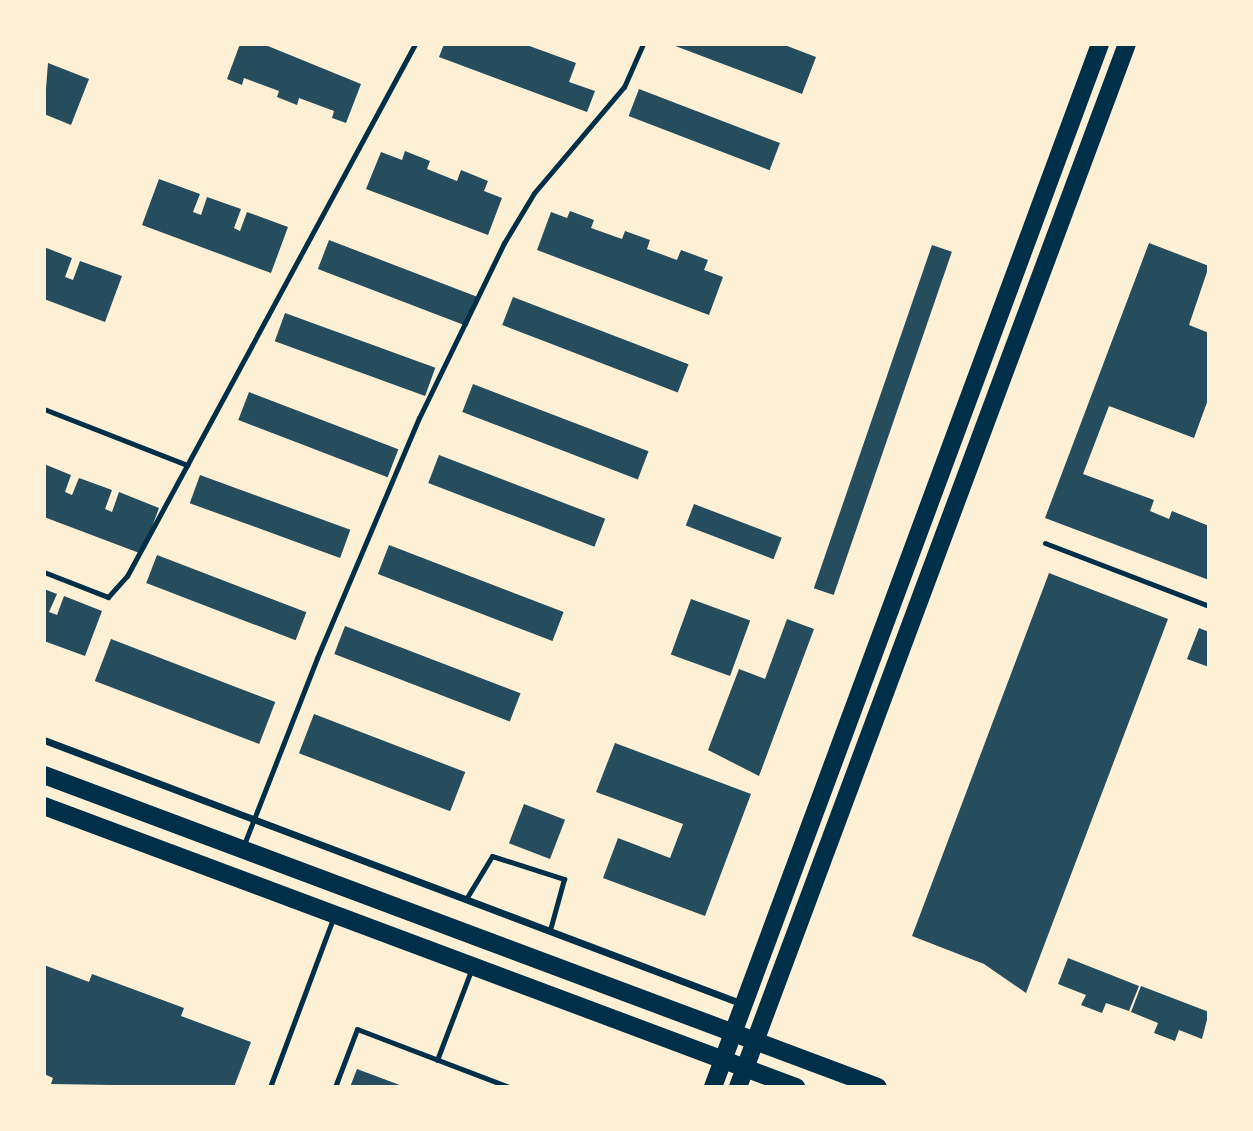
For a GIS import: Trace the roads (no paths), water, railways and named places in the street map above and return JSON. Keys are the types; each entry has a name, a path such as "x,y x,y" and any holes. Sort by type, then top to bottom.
{"main road":[{"path":"713,1087 1100,44"},
{"path":"738,1087 1127,44"},
{"path":"44,775 878,1087"},
{"path":"44,806 796,1087"}],"street":[{"path":"44,740 744,1004"}],"lane":[{"path":"44,572 108,597 127,576 415,44"},
{"path":"242,851 419,418 510,232 534,193 624,87 643,44"},
{"path":"44,409 187,465"},
{"path":"1045,543 1209,606"},
{"path":"466,899 492,856 564,879 550,930"},
{"path":"270,1087 334,916"},
{"path":"437,1060 472,968"},
{"path":"335,1087 357,1029 509,1087"}]}
